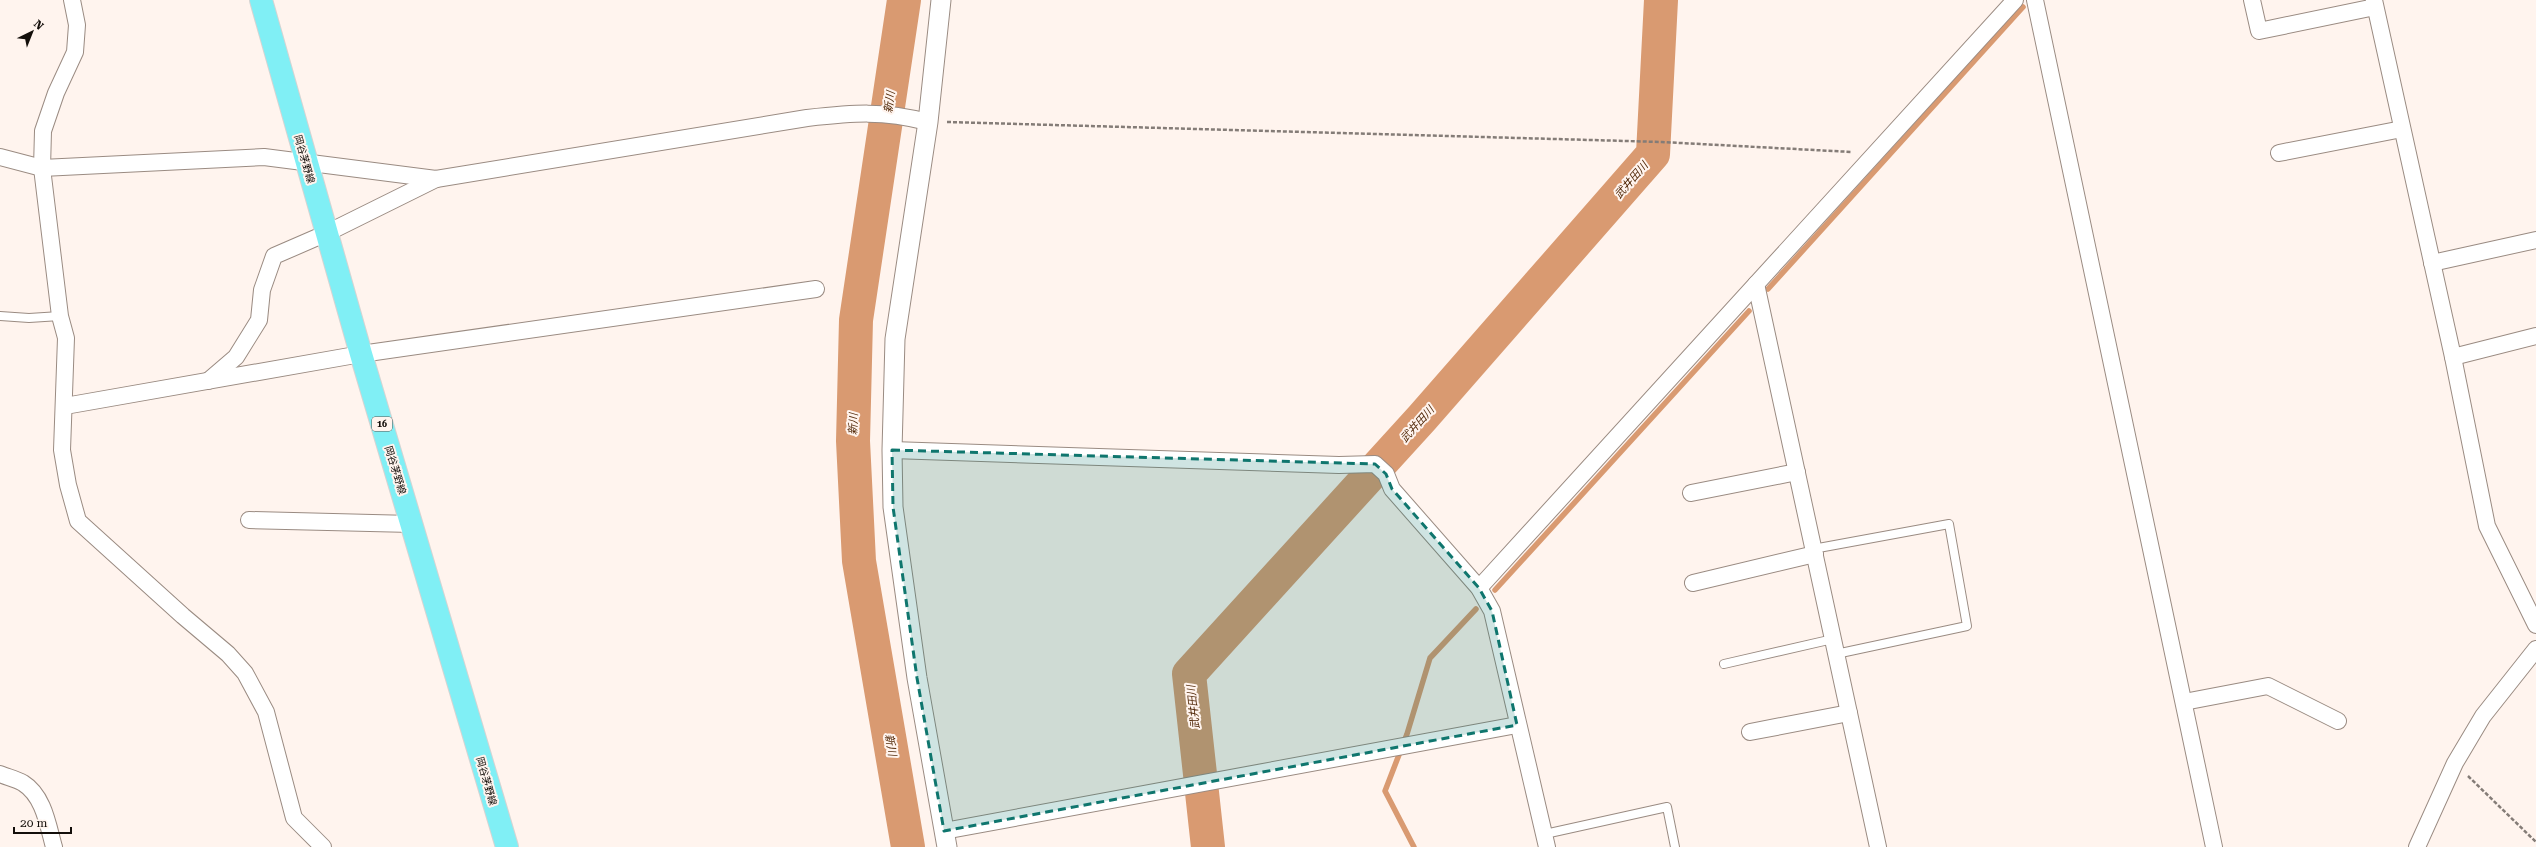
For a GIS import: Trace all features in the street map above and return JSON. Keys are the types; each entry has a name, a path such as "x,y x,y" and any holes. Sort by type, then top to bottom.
{"main road":[{"name":"岡谷茅野線","path":"261,0 361,354 506,847"}],"street":[{"path":"72,0 78,25 75,52 56,93 43,132 42,168 60,316 66,338 65,406 62,450 68,485 78,521 183,616 228,654 244,673 268,718 294,818 323,847"},
{"path":"942,0 928,122 896,339 892,450 894,515 917,678 946,839 1517,725"},
{"path":"1479,588 2015,0"},
{"path":"2035,0 2214,847"},
{"path":"2252,0 2259,31 2374,4 2453,357 2487,526 2536,625"},
{"path":"0,157 42,168 264,157 436,179 807,118 870,112 904,115 928,122"},
{"path":"2279,153 2402,129"},
{"path":"208,381 236,357 259,320 262,290 274,256 327,233 436,179"},
{"path":"2432,263 2536,240"},
{"path":"1756,284 1878,847"},
{"path":"65,406 361,354 816,289"},
{"path":"2453,357 2536,336"},
{"path":"892,450 1381,469 1392,489 1479,588 1492,611 1517,725 1546,841"},
{"path":"1691,493 1797,472"},
{"path":"249,520 412,524"},
{"path":"1693,583 1814,552"},
{"path":"2417,847 2455,763 2483,716 2536,649"},
{"path":"2184,702 2268,686 2338,722"},
{"path":"1750,732 1849,713"},
{"path":"0,774 24,784 34,793 45,813 54,847"}],"lane":[{"path":"0,316 29,318 60,316"},
{"path":"1724,664 1967,626 1949,524 1814,552"},
{"path":"1546,841 1667,807 1675,847"}],"path":[{"path":"928,122 1662,142 1874,154"},
{"path":"2455,763 2536,842"}],"highlighted area":[{"path":"892,450 1375,464 1386,474 1392,489 1479,588 1492,611 1517,725 944,831 917,678 893,507"}],"waterway":[{"name":"新川","path":"904,0 856,320 853,441 859,561 908,847"},
{"name":"武井田川","path":"1208,847 1189,674 1422,418 1653,154 1661,0"},
{"path":"1768,289 2023,7"},
{"path":"1495,590 1749,311"},
{"path":"1414,847 1385,791 1407,734 1430,658 1476,609"}]}
